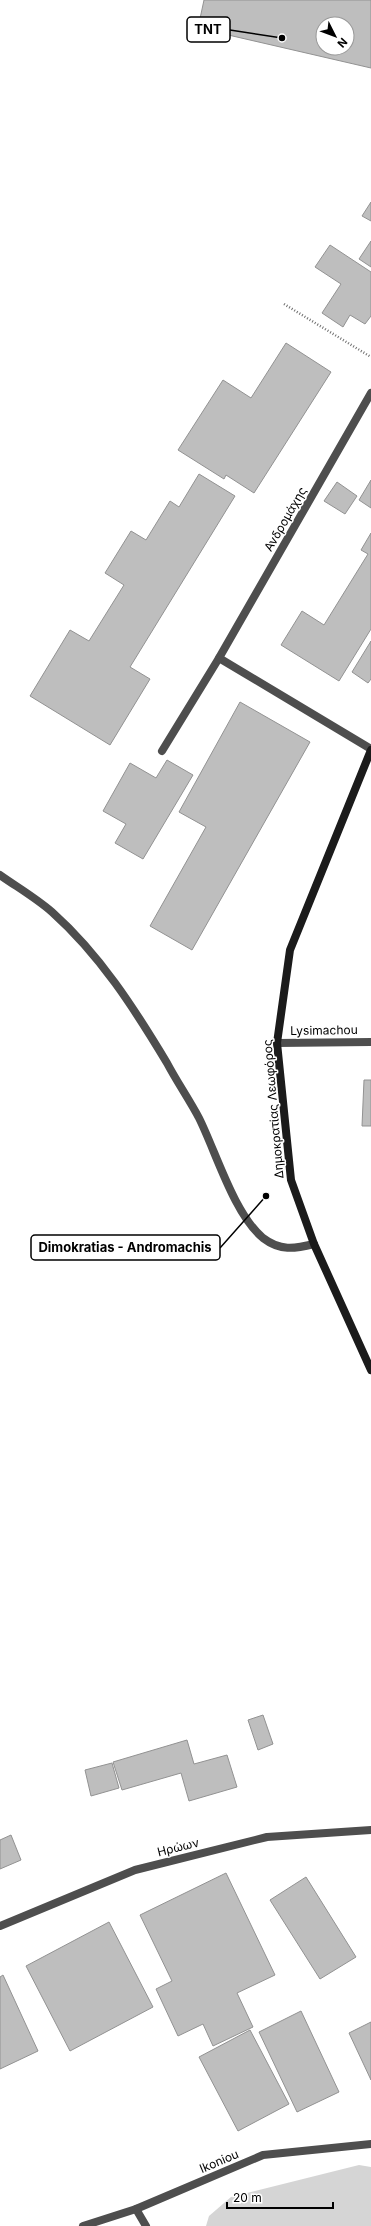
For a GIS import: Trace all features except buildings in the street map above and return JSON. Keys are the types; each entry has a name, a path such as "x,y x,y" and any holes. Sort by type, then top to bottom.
{"street":[{"name":"Ανδρομάχης","path":"162,751 219,658 371,393"},
{"path":"219,658 371,750"},
{"name":"Δημοκρατίας Λεωφόρος","path":"371,750 290,950 277,1043 291,1180 314,1244 371,1370"},
{"path":"0,875 51,912 100,961 136,1012 199,1118 233,1194 249,1223 263,1238 279,1248 292,1249 314,1244"},
{"name":"Lysimachou","path":"277,1043 371,1042"},
{"name":"Ηρώων","path":"0,1926 135,1870 267,1837 371,1830"},
{"name":"Ikoniou","path":"83,2226 136,2209 263,2155 371,2144"},
{"path":"136,2209 146,2226"}],"path":[{"path":"284,304 371,357"}],"shaded area":[{"path":"359,2165 371,2167 371,2226 206,2226 209,2216 231,2197"}],"place":[{"name":"TNT","path":"282,38"},
{"name":"Dimokratias - Andromachis","path":"266,1196"}]}
